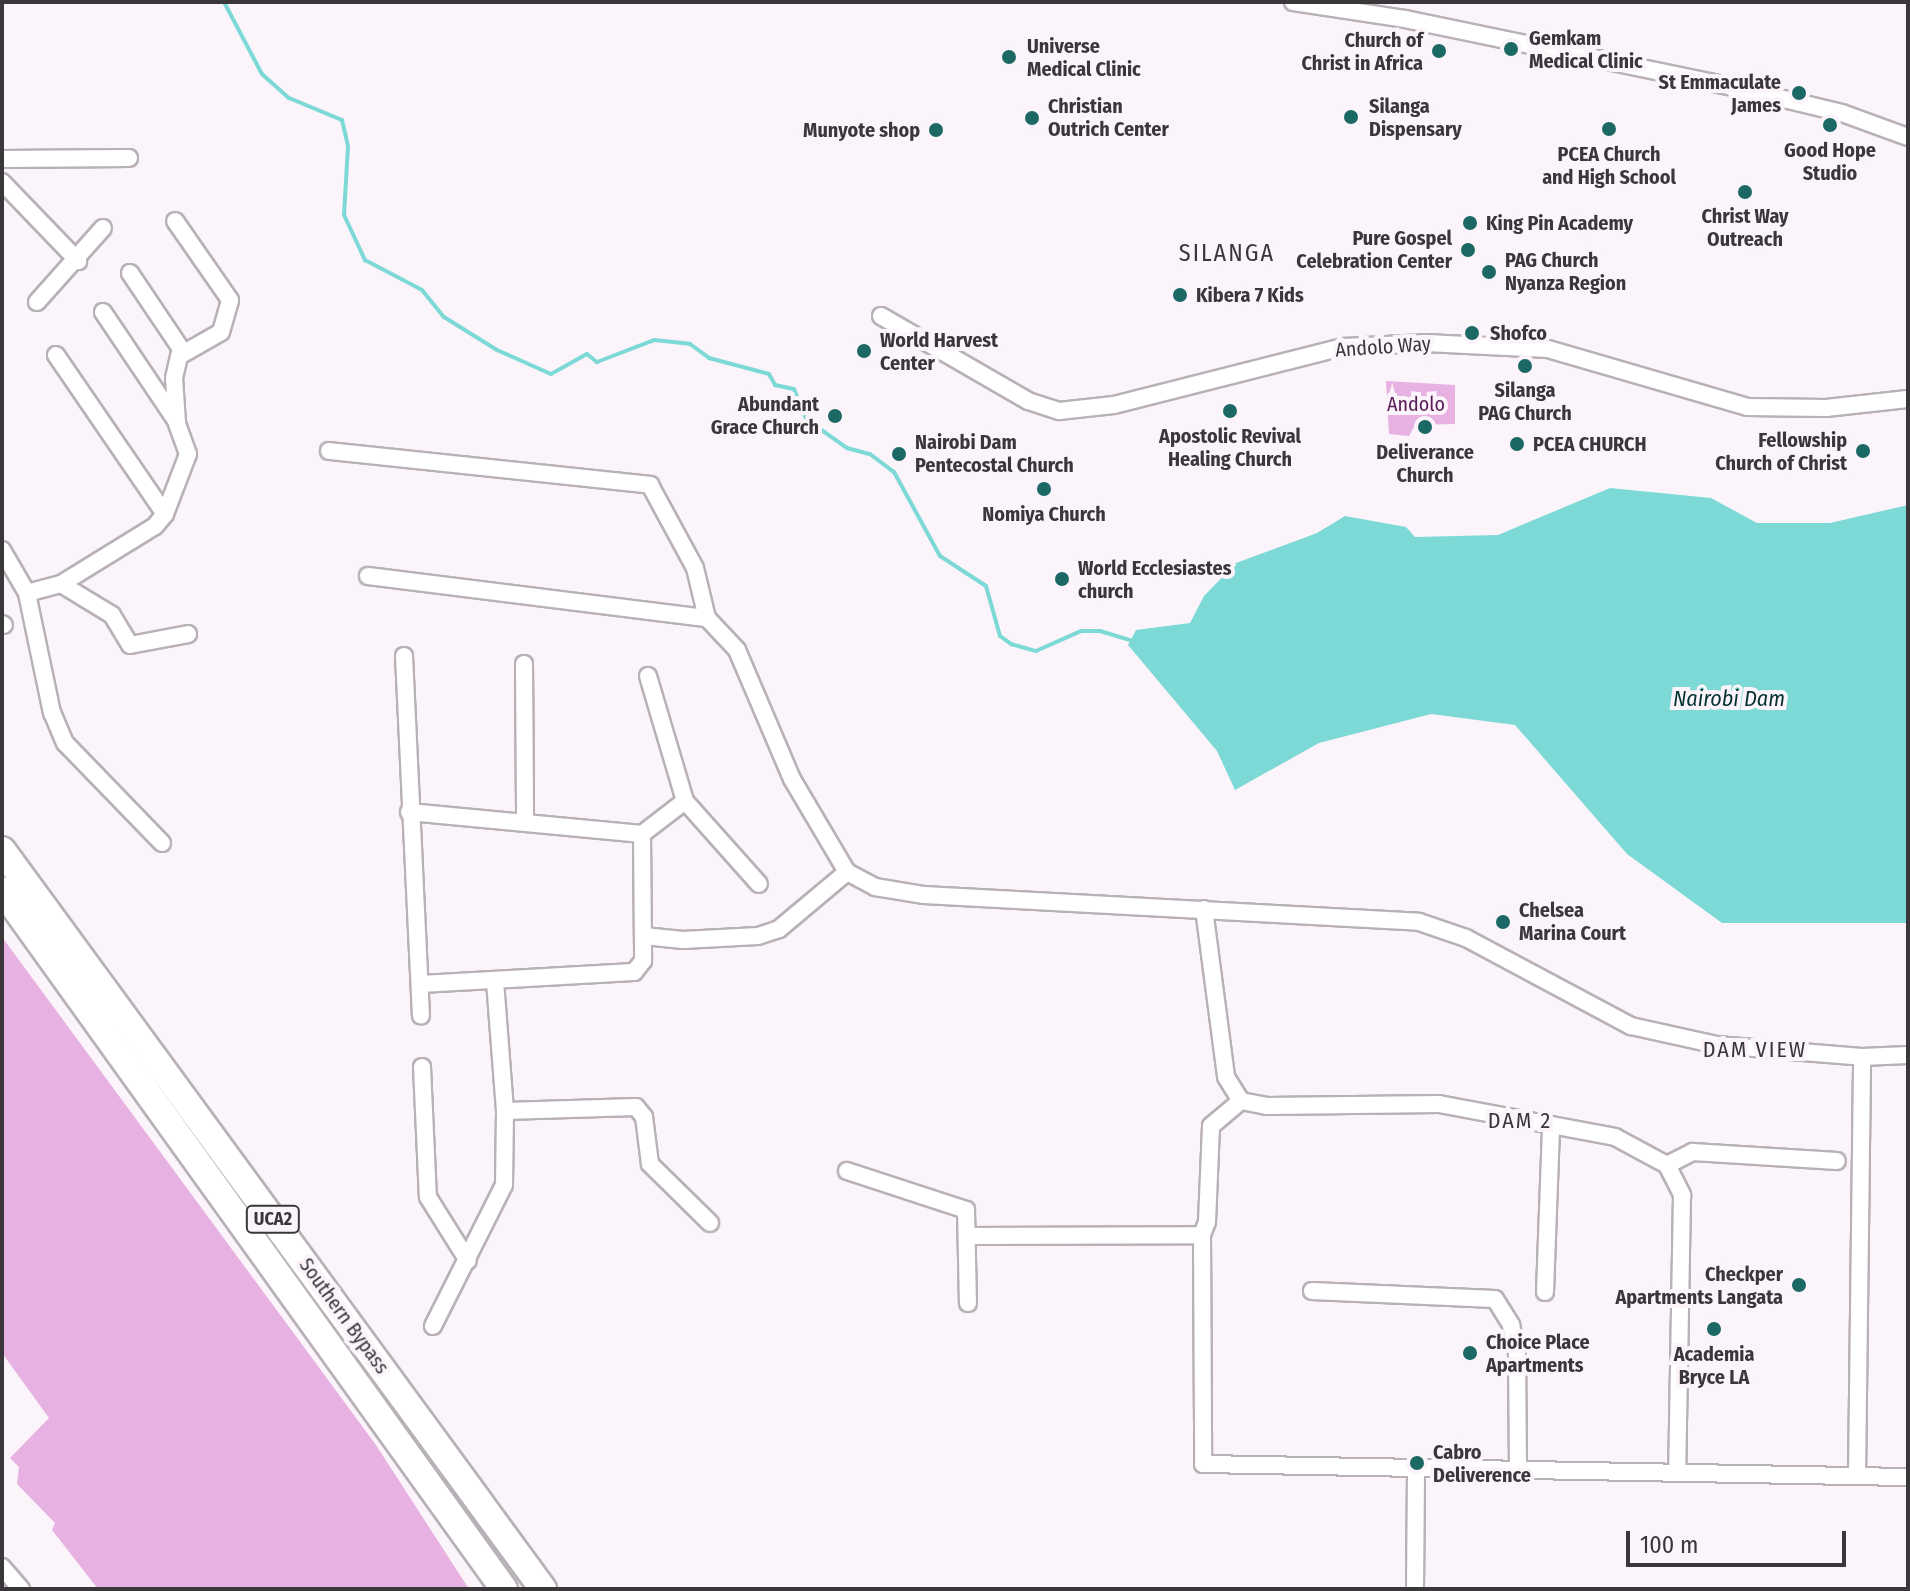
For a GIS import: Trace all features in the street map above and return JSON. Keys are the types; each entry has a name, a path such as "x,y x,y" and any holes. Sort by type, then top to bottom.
{"highway":[{"name":"Southern Bypass","path":"2,850 543,1589"},
{"name":"Southern Bypass","path":"2,890 504,1589"},
{"path":"487,1514 554,1589"},
{"path":"469,1540 485,1589"}],"street":[{"path":"1293,2 1405,19 1738,88 1842,113 1908,137"},
{"path":"2,159 129,158"},
{"path":"2,182 78,261"},
{"path":"175,221 230,300 221,332 183,352 174,378 177,423"},
{"path":"37,302 78,261 103,228"},
{"path":"130,273 183,352"},
{"path":"27,593 61,584 155,526 165,514 188,454 177,423 103,312"},
{"name":"Andolo Way","path":"881,316 1028,401 1059,411 1114,405 1344,347 1426,343 1548,349 1747,407 1826,408 1908,399"},
{"path":"56,355 165,514"},
{"path":"329,451 650,485 695,568 707,618 737,650 792,779 847,872 875,887 924,895 1419,922 1466,938 1631,1026 1717,1045 1862,1057 1908,1055"},
{"path":"2,550 27,593 52,713 65,743 162,843"},
{"path":"368,576 707,618"},
{"path":"61,584 112,615 130,645 188,634"},
{"path":"404,656 421,1016"},
{"path":"524,664 525,822"},
{"path":"648,676 685,801 759,884"},
{"path":"409,812 642,834 685,801"},
{"path":"420,984 628,975 643,961 642,834"},
{"path":"644,936 683,940 758,936 779,929 847,872"},
{"path":"1204,909 1226,1077 1241,1101 1267,1106 1439,1104 1615,1137 1667,1165 1682,1195 1677,1471"},
{"path":"433,1326 504,1185 505,1111 495,982"},
{"path":"1857,1476 1862,1057"},
{"path":"422,1067 428,1197 468,1261"},
{"path":"1241,1101 1211,1126 1207,1222 1202,1235 1203,1464 1908,1477"},
{"path":"505,1111 636,1107 644,1117 650,1164 710,1223"},
{"path":"1545,1292 1551,1125"},
{"path":"1667,1165 1693,1152 1837,1161"},
{"path":"847,1171 961,1206 968,1214 968,1303"},
{"path":"968,1236 1202,1235"},
{"path":"1312,1291 1495,1299 1511,1325 1517,1353 1518,1470"},
{"path":"1415,1589 1416,1470"},
{"path":"2,1567 21,1589"}],"green space":[{"name":"Andolo","path":"1386,381 1455,385 1455,424 1415,425 1409,436 1389,434"},
{"path":"2,937 376,1445 469,1589 98,1589 52,1530 55,1523 17,1484 19,1467 10,1458 49,1418 2,1353"}],"water":[{"name":"Nairobi Dam","path":"1610,488 1711,498 1757,523 1830,523 1908,505 1908,923 1722,923 1627,854 1515,725 1431,714 1319,743 1235,790 1217,751 1128,645 1136,630 1190,623 1204,596 1236,563 1317,533 1345,516 1406,527 1415,537 1498,535"}],"waterway":[{"path":"224,2 262,74 289,98 342,120 348,146 344,215 365,260 422,290 444,317 497,350 551,374 587,354 597,362 654,340 690,344 709,358 769,374 775,385 794,389 806,419 847,448 870,454 894,472 940,556 986,586 1000,636 1011,644 1036,651 1081,631 1100,631 1133,641"}],"place":[{"name":"Gemkam Medical Clinic","path":"1511,49"},
{"name":"Church of Christ in Africa","path":"1439,51"},
{"name":"Universe Medical Clinic","path":"1009,57"},
{"name":"St Emmaculate James","path":"1799,93"},
{"name":"Silanga Dispensary","path":"1351,117"},
{"name":"Christian Outrich Center","path":"1032,118"},
{"name":"Good Hope Studio","path":"1830,125"},
{"name":"PCEA Church and High School","path":"1609,129"},
{"name":"Munyote shop","path":"936,130"},
{"name":"Christ Way Outreach","path":"1745,192"},
{"name":"King Pin Academy","path":"1470,223"},
{"name":"Pure Gospel Celebration Center","path":"1468,250"},
{"name":"PAG Church Nyanza Region","path":"1489,272"},
{"name":"Kibera 7 Kids","path":"1180,295"},
{"name":"Shofco","path":"1472,333"},
{"name":"World Harvest Center","path":"864,351"},
{"name":"Silanga PAG Church","path":"1525,366"},
{"name":"Apostolic Revival Healing Church","path":"1230,411"},
{"name":"Abundant Grace Church","path":"835,416"},
{"name":"Deliverance Church","path":"1425,427"},
{"name":"PCEA CHURCH","path":"1517,444"},
{"name":"Fellowship Church of Christ","path":"1863,451"},
{"name":"Nairobi Dam Pentecostal Church","path":"899,454"},
{"name":"Nomiya Church","path":"1044,489"},
{"name":"World Ecclesiastes church","path":"1062,579"},
{"name":"Chelsea Marina Court","path":"1503,922"},
{"name":"Checkper Apartments Langata","path":"1799,1285"},
{"name":"Academia Bryce LA","path":"1714,1329"},
{"name":"Choice Place Apartments","path":"1470,1353"},
{"name":"Cabro Deliverence","path":"1417,1463"}],"district":[{"name":"SILANGA","path":"1227,254"},
{"name":"DAM VIEW","path":"1755,1050"},
{"name":"DAM 2","path":"1520,1121"}]}
